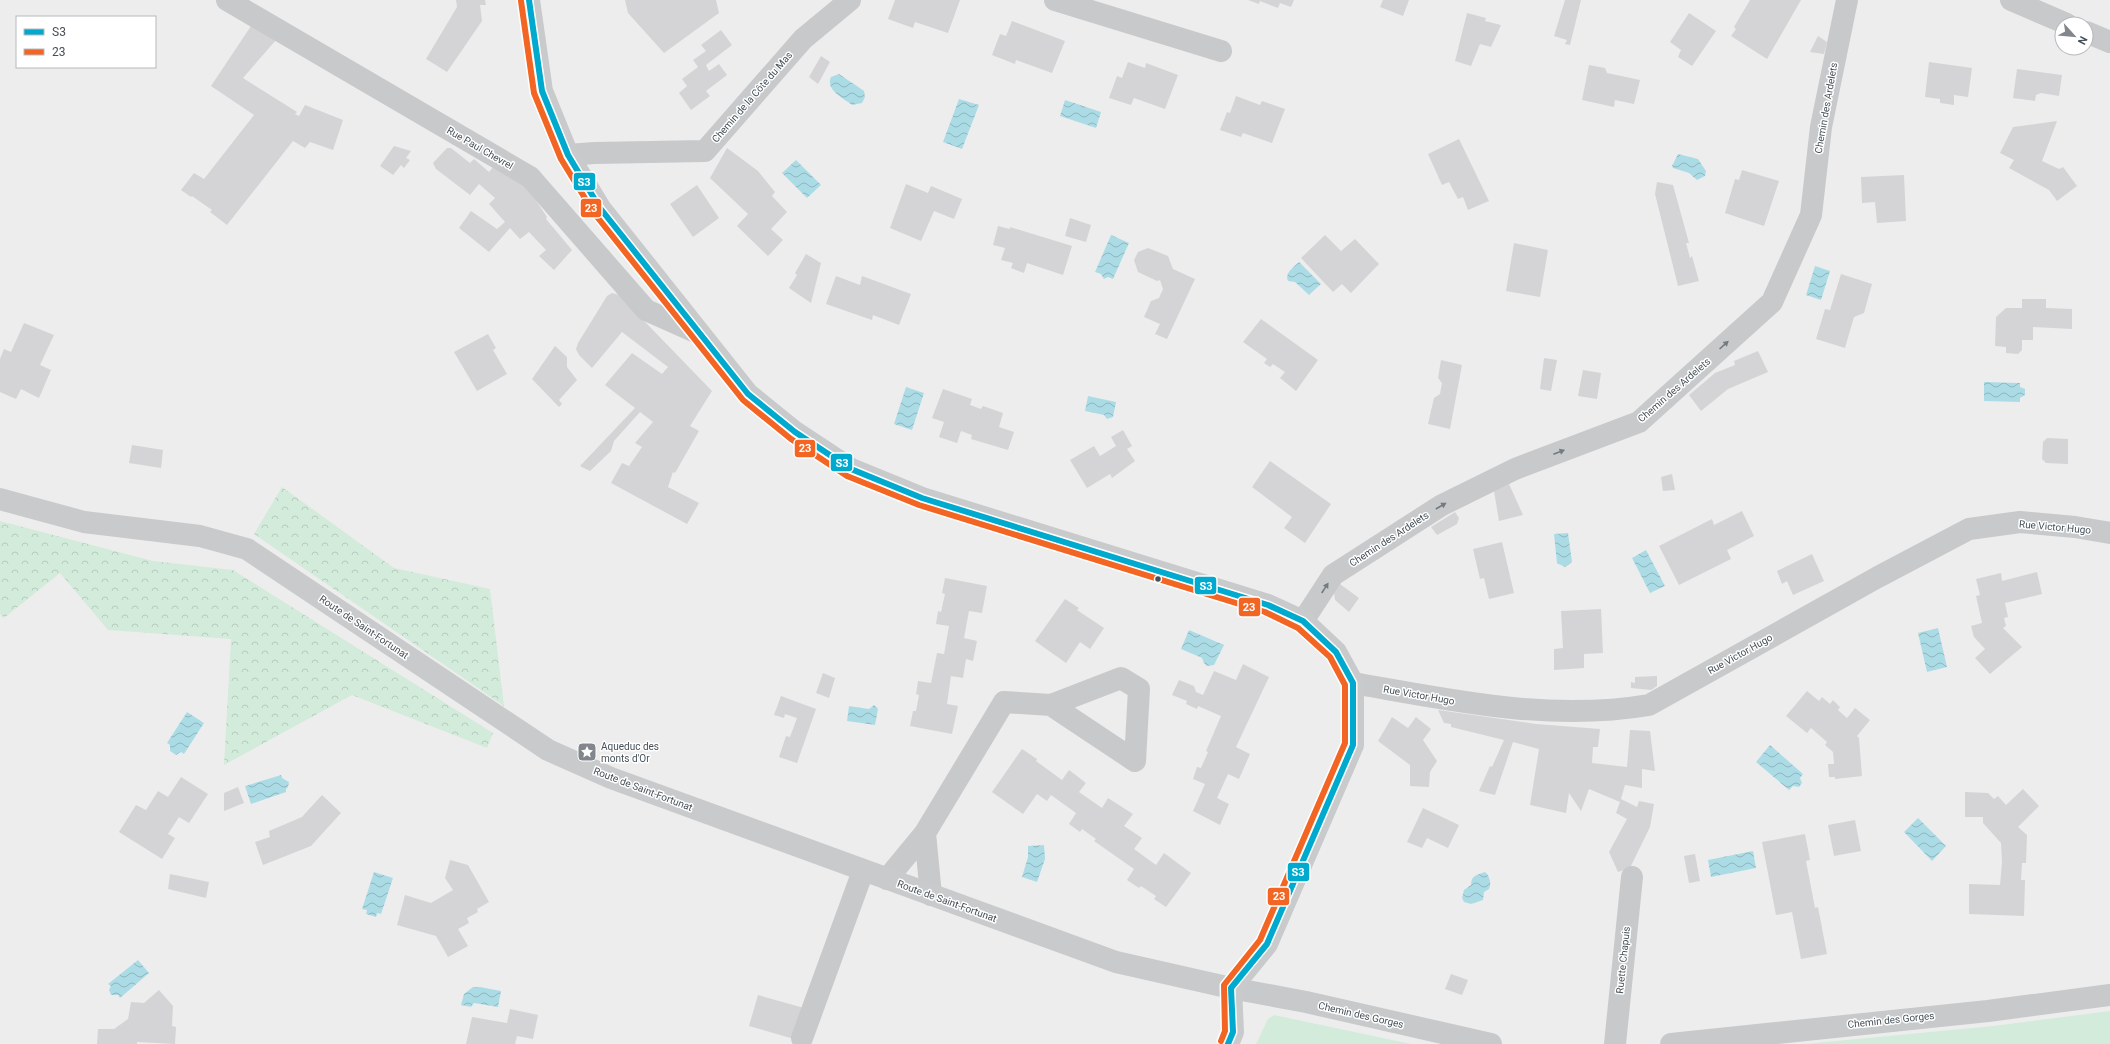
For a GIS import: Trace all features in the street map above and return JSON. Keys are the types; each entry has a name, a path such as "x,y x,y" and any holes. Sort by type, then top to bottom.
{"street":[{"name":"Rue Paul Chevrel","path":"227,0 530,177 646,310 700,334"},
{"path":"529,0 542,91 568,155 600,208 748,394 795,432 851,469 922,498 1268,605 1303,621 1336,652 1353,683 1353,745 1267,944 1231,988 1233,1032 1228,1044"},
{"name":"Chemin de la Côte du Mas","path":"568,155 594,153 705,151 803,38 850,0"},
{"path":"1055,0 1221,51"},
{"name":"Chemin des Ardelets","path":"1303,621 1333,575 1442,505 1514,469 1639,422 1772,302 1812,215 1821,127 1847,0"},
{"path":"2010,0 2054,19"},
{"path":"2094,35 2110,42"},
{"name":"Route de Saint-Fortunat","path":"0,499 84,522 200,536 247,549 548,750 611,778 1116,962 1231,988"},
{"name":"Rue Victor Hugo","path":"1353,683 1461,702 1560,712 1615,711 1649,705 1878,576 1969,529 2020,522 2075,527 2110,533"},
{"path":"887,879 926,833 1004,702 1051,705"},
{"path":"926,833 931,895"},
{"path":"802,1038 863,871"},
{"name":"Ruette Chapuis","path":"1615,1044 1632,877"},
{"name":"Chemin des Gorges","path":"1231,988 1306,1002 1491,1044"},
{"name":"Chemin des Gorges","path":"1671,1044 1988,1011 2110,995"}],"green space":[{"path":"282,487 394,568 490,589 504,706 254,534"},
{"path":"0,521 153,561 233,570 493,733 487,748 352,695 224,765 231,639 108,630 60,573 4,618 0,614"},
{"path":"2110,1011 2110,1044 1805,1044 1993,1026"},
{"path":"1274,1015 1411,1044 1256,1044 1268,1019"}],"water":[{"path":"839,74 864,91 865,97 862,103 852,105 833,90 830,86 831,77"},
{"path":"959,99 979,105 962,149 943,142"},
{"path":"1065,100 1101,112 1096,128 1060,116"},
{"path":"1678,154 1698,159 1706,171 1705,176 1697,180 1689,173 1673,168 1672,166"},
{"path":"796,160 821,185 807,198 782,173"},
{"path":"1111,235 1129,243 1113,279 1108,277 1104,279 1101,274 1095,272"},
{"path":"1299,262 1321,284 1309,295 1295,282 1288,281 1287,278 1288,273"},
{"path":"1815,266 1830,271 1821,300 1806,295"},
{"path":"1984,382 2020,383 2020,387 2025,389 2025,395 2020,398 2020,402 1984,401"},
{"path":"906,387 924,393 912,430 894,424"},
{"path":"1088,396 1116,402 1113,417 1107,419 1104,415 1085,411"},
{"path":"1568,533 1572,562 1565,567 1557,563 1554,534"},
{"path":"1646,550 1665,586 1650,593 1632,558"},
{"path":"1938,628 1947,667 1927,672 1918,633"},
{"path":"1189,630 1224,645 1214,665 1207,666 1202,658 1181,649"},
{"path":"874,705 878,709 875,725 847,721 849,706 869,709"},
{"path":"187,712 204,723 184,754 181,752 176,755 170,751 170,745 167,743"},
{"path":"1770,745 1803,774 1800,778 1802,783 1799,787 1793,786 1789,790 1756,762"},
{"path":"281,775 282,778 289,782 286,792 251,804 245,786"},
{"path":"1918,818 1946,846 1932,861 1904,832"},
{"path":"1044,845 1045,859 1037,882 1022,877 1028,857 1028,846"},
{"path":"1753,851 1756,868 1711,877 1708,860"},
{"path":"374,872 393,878 381,914 377,913 376,917 366,914 367,910 362,909"},
{"path":"1485,872 1489,877 1490,884 1489,889 1484,892 1483,900 1471,904 1464,902 1462,898 1464,890 1471,885 1473,877"},
{"path":"138,960 149,973 120,998 118,995 111,995 109,990 111,986 108,984"},
{"path":"473,987 501,991 498,1007 474,1003 471,1007 461,1005 464,994"}],"building":[{"path":"456,0 485,0 486,5 480,5 482,21 447,72 426,59 457,7"},
{"path":"625,0 716,0 719,13 664,53 628,13"},
{"path":"895,0 960,0 948,33 915,22 913,28 888,19"},
{"path":"1248,0 1294,0 1291,7 1280,3 1278,8 1260,1 1259,4"},
{"path":"1383,0 1409,0 1403,16 1380,7"},
{"path":"1565,0 1581,0 1570,45 1565,44 1567,40 1554,36"},
{"path":"1750,0 1801,0 1767,59 1731,36 1736,29 1734,27"},
{"path":"1467,13 1486,18 1485,21 1501,25 1491,47 1480,44 1471,66 1455,61"},
{"path":"1689,13 1716,31 1692,66 1678,57 1681,50 1670,42"},
{"path":"1012,21 1065,41 1052,73 1016,60 1015,64 992,55 1000,34 1006,36"},
{"path":"251,26 276,40 243,78 297,112 295,114 299,116 305,105 343,120 333,150 310,142 305,148 293,141 227,225 210,212 212,210 181,190 194,173 204,179 254,115 211,86"},
{"path":"721,30 732,45 706,65 709,71 719,64 727,75 706,91 710,96 691,110 679,93 687,86 682,79 698,67 693,60 706,51 701,45"},
{"path":"1818,36 1827,42 1824,54 1810,52"},
{"path":"821,56 830,62 818,84 809,77"},
{"path":"1128,62 1145,68 1146,63 1178,75 1165,109 1134,98 1131,105 1109,98 1117,76 1122,78"},
{"path":"1929,62 1972,68 1968,97 1954,95 1954,105 1940,103 1940,99 1925,97"},
{"path":"1589,65 1605,68 1607,73 1640,80 1634,104 1615,100 1614,107 1582,100"},
{"path":"2017,69 2062,75 2059,96 2041,93 2036,95 2035,101 2013,98"},
{"path":"1236,96 1260,105 1262,101 1285,109 1272,143 1243,133 1241,137 1220,130 1227,112 1230,113"},
{"path":"2057,121 2042,161 2059,169 2063,167 2077,186 2057,201 2049,190 2009,168 2014,160 2000,153 2013,127"},
{"path":"1459,139 1489,201 1468,210 1463,197 1458,199 1449,182 1442,185 1428,154"},
{"path":"394,146 411,151 406,158 410,160 404,168 401,165 393,175 380,166"},
{"path":"447,148 451,148 470,163 474,159 489,172 493,167 516,176 535,199 547,217 546,219 572,250 554,270 539,256 546,250 529,232 520,239 510,228 489,252 459,228 471,211 497,229 505,222 489,204 495,198 479,184 470,195 436,169 433,163"},
{"path":"727,148 758,171 775,192 772,196 787,212 771,229 783,240 768,256 737,226 748,214 710,178"},
{"path":"1742,170 1779,181 1764,226 1725,213 1735,179 1739,180"},
{"path":"1904,175 1906,221 1877,223 1875,202 1862,203 1861,177"},
{"path":"1657,182 1673,185 1689,243 1686,243 1690,258 1692,256 1699,281 1678,286 1655,194"},
{"path":"906,184 928,193 931,186 962,199 954,219 934,211 921,241 890,228"},
{"path":"697,185 719,218 693,237 670,204"},
{"path":"1070,218 1091,225 1086,242 1065,236"},
{"path":"998,226 1010,229 1010,227 1072,246 1063,275 1027,263 1024,273 1011,268 1013,263 1001,260 1005,248 993,245"},
{"path":"1325,235 1341,251 1355,239 1379,264 1351,293 1342,284 1333,292 1301,258"},
{"path":"1514,243 1548,250 1540,297 1506,291"},
{"path":"1148,248 1168,256 1173,269 1195,279 1167,339 1155,334 1160,324 1144,317 1151,301 1159,298 1163,289 1160,280 1157,281 1138,272 1134,260 1138,252"},
{"path":"806,254 821,263 811,303 789,288 797,275 795,273"},
{"path":"1841,274 1872,284 1864,313 1854,317 1845,348 1816,339 1825,309 1830,310"},
{"path":"836,276 860,285 862,276 911,294 899,325 873,315 872,320 826,304"},
{"path":"612,293 619,295 712,391 690,426 699,431 675,473 673,472 668,487 699,503 687,524 611,483 622,463 629,466 642,447 635,443 653,422 640,412 614,441 611,451 590,471 580,466 635,408 605,385 632,353 662,374 668,367 622,332 592,368 579,355 576,349 578,343 607,296"},
{"path":"2022,299 2046,299 2046,308 2072,309 2072,329 2033,327 2033,340 2022,340 2022,350 2018,354 2006,353 2006,347 1995,346 1996,317 2006,308 2022,308"},
{"path":"1261,319 1318,360 1296,391 1280,378 1285,372 1273,364 1270,367 1264,363 1267,359 1243,342"},
{"path":"24,323 54,335 40,365 51,370 39,398 21,389 16,399 0,392 0,359 4,349 11,352"},
{"path":"488,334 496,348 493,350 507,374 477,391 454,352"},
{"path":"555,346 567,357 567,367 577,380 559,400 562,404 559,407 532,379"},
{"path":"1758,351 1768,372 1728,389 1701,411 1689,395 1715,373 1735,365 1734,361"},
{"path":"1544,358 1557,360 1551,391 1540,389"},
{"path":"1441,360 1462,365 1450,429 1428,424 1434,398 1440,394 1442,383 1438,378"},
{"path":"1583,370 1601,373 1597,399 1578,396"},
{"path":"943,389 972,399 970,405 981,409 983,406 1003,413 999,427 1014,432 1008,450 971,439 972,435 961,431 957,443 939,437 944,422 932,418"},
{"path":"1123,430 1132,446 1127,449 1135,461 1112,478 1110,474 1087,488 1070,460 1094,446 1100,456 1116,446 1111,437"},
{"path":"2047,438 2068,439 2068,464 2046,463 2042,459 2043,442"},
{"path":"132,445 163,450 161,468 129,463"},
{"path":"1270,461 1331,504 1305,543 1284,528 1292,517 1252,487"},
{"path":"1672,474 1675,490 1663,491 1661,477"},
{"path":"1509,484 1523,515 1499,521 1494,491"},
{"path":"1742,511 1754,536 1727,550 1731,559 1679,585 1659,546 1712,519 1714,525"},
{"path":"1455,512 1459,518 1457,524 1437,535 1431,527"},
{"path":"1502,542 1514,593 1489,599 1484,578 1480,579 1473,549"},
{"path":"1812,554 1824,581 1793,595 1787,581 1782,584 1777,571"},
{"path":"2037,572 2042,594 2005,603 2008,617 2004,618 2006,626 2003,628 2022,647 1990,674 1975,658 1985,649 1974,637 1971,626 1982,623 1976,596 1980,595 1976,579 2001,573 2002,581"},
{"path":"945,578 987,586 982,613 969,611 964,638 977,641 973,661 966,659 963,678 951,676 947,704 958,706 952,734 910,726 913,711 916,711 919,695 916,694 918,681 931,683 937,653 944,654 949,626 936,624 938,611 941,612 945,594 942,593"},
{"path":"1340,584 1359,598 1349,612 1335,600 1334,593"},
{"path":"1065,599 1079,608 1077,610 1104,628 1090,649 1080,642 1066,663 1035,641"},
{"path":"1601,609 1603,653 1584,654 1584,668 1554,670 1554,649 1563,648 1561,611"},
{"path":"1243,664 1269,677 1236,747 1250,754 1239,779 1228,774 1217,798 1229,804 1220,825 1193,811 1205,784 1193,779 1197,767 1201,768 1208,752 1206,751 1221,716 1198,706 1197,709 1186,704 1187,701 1172,695 1179,680 1194,686 1196,692 1203,695 1214,671 1236,680"},
{"path":"823,673 835,678 829,698 816,693"},
{"path":"1657,676 1657,686 1651,690 1631,688 1631,682 1635,683 1635,677"},
{"path":"1807,691 1819,701 1822,697 1830,704 1833,700 1840,707 1838,710 1847,718 1855,708 1870,720 1857,736 1859,738 1862,776 1835,779 1835,777 1829,777 1828,764 1834,764 1833,752 1825,745 1827,742 1811,728 1807,733 1786,716"},
{"path":"781,696 816,709 797,763 779,757 786,736 790,737 797,718 785,714 784,718 774,715"},
{"path":"1438,710 1536,724 1600,729 1598,747 1593,747 1592,763 1627,767 1630,730 1650,731 1655,771 1642,769 1642,788 1625,785 1621,799 1637,807 1639,801 1654,804 1650,827 1630,868 1618,872 1609,852 1627,819 1616,813 1620,802 1589,789 1581,811 1569,793 1566,813 1530,805 1539,749 1513,742 1495,795 1479,791 1504,740 1451,727 1451,724 1444,723"},
{"path":"1392,717 1408,728 1416,717 1431,729 1423,740 1437,761 1430,772 1429,787 1410,786 1410,765 1378,741"},
{"path":"1022,749 1037,759 1036,761 1062,780 1069,770 1086,783 1079,792 1102,808 1108,798 1133,814 1124,826 1142,838 1134,849 1156,865 1164,853 1191,873 1166,907 1154,899 1156,896 1141,886 1139,888 1127,880 1134,869 1094,841 1096,839 1082,829 1080,832 1069,824 1076,813 1051,795 1047,801 1037,794 1023,814 992,792"},
{"path":"181,777 208,794 189,823 179,817 168,834 175,838 162,859 119,832 136,805 146,810 158,791 168,797"},
{"path":"238,787 244,803 224,811 224,793"},
{"path":"2023,789 2039,806 2018,827 2027,835 2026,863 2022,863 2021,880 2025,880 2024,916 1969,914 1969,884 2000,885 2002,862 2001,843 1983,823 1983,817 1965,817 1965,792 1988,793 1994,799 1998,796 2006,805"},
{"path":"322,795 341,813 311,846 263,865 255,842 270,837 269,831 302,817"},
{"path":"1423,808 1459,825 1448,848 1427,838 1422,848 1407,842"},
{"path":"1855,820 1861,851 1834,856 1828,825"},
{"path":"1805,834 1810,860 1806,861 1815,908 1818,907 1827,954 1801,959 1792,912 1776,915 1762,842"},
{"path":"1695,854 1700,881 1689,883 1684,856"},
{"path":"450,860 468,865 489,902 477,909 478,912 467,918 469,923 458,929 468,946 448,957 436,936 397,925 405,895 431,903 453,890 445,878"},
{"path":"170,874 209,882 206,898 168,889"},
{"path":"1451,974 1468,980 1462,995 1445,989"},
{"path":"159,990 173,1006 172,1026 176,1027 175,1044 137,1042 137,1044 97,1044 98,1029 114,1029 128,1019 131,1002 144,1003"},
{"path":"758,995 804,1008 794,1039 749,1026"},
{"path":"510,1009 538,1015 533,1039 517,1036 515,1044 466,1044 472,1017 507,1023"}],"transit line":[{"name":"S3","path":"529,0 542,91 568,155 600,208 748,394 795,432 851,469 922,498 1268,605 1303,621 1336,652 1353,683 1353,745 1267,944 1231,988 1233,1032 1228,1044"},
{"name":"23","path":"521,1 534,93 561,159 594,213 743,400 791,439 847,476 919,505 1265,612 1298,628 1330,657 1345,685 1345,743 1260,940 1224,985 1225,1031 1221,1041"}],"place":[{"name":"Aqueduc des monts d'Or","path":"587,752"}]}
